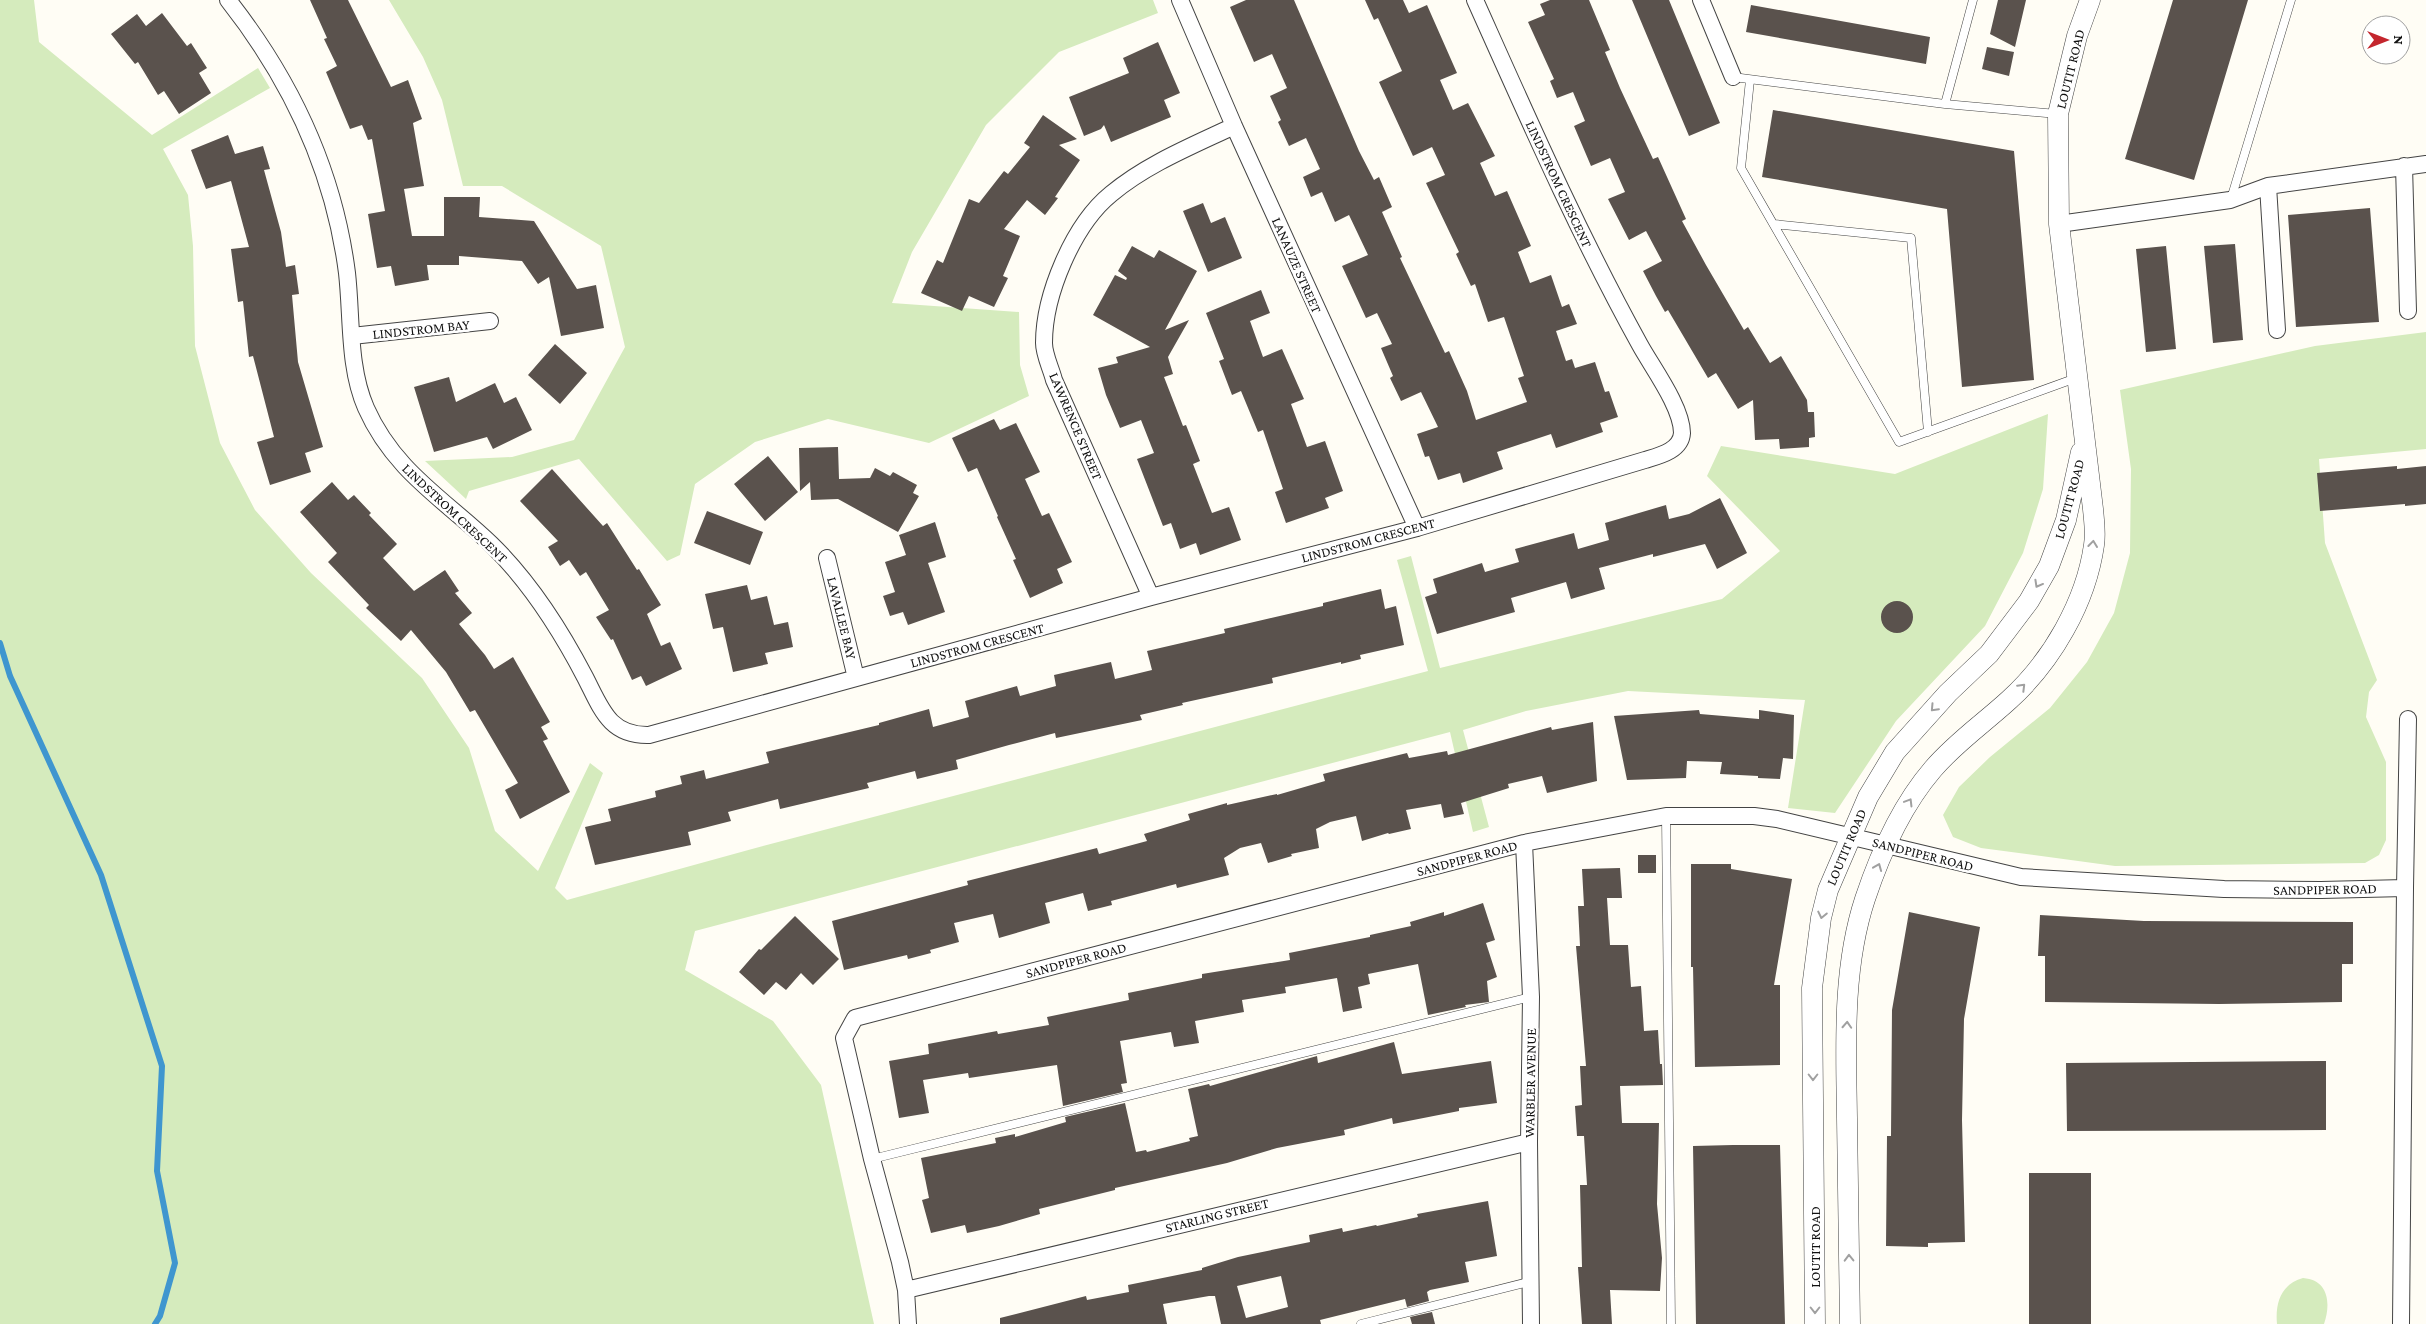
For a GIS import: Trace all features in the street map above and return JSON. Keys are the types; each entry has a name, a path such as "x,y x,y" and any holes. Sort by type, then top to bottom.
{"street":[{"name":"LINDSTROM CRESCENT","path":"228,0 257,37 277,70 316,148 338,224 346,272 357,379 365,405 377,431 393,454 415,478 489,542 520,576 556,627 604,714 624,732 635,735 649,735 1151,597 1417,528 1665,454 1676,447 1682,435 1676,409 1619,308 1570,210 1475,0"},
{"name":"LANAUZE STREET","path":"1180,0 1234,126 1417,528"},
{"path":"1701,0 1733,78"},
{"name":"LOUTIT ROAD","path":"1850,1324 1846,1045 1848,992 1853,946 1865,900 1900,817 1932,770 1954,745 2010,699 2036,674 2060,636 2078,600 2094,544 2093,509 2059,224 2058,114 2077,36 2090,0"},
{"name":"LAWRENCE STREET","path":"1151,597 1054,380 1044,345 1047,310 1061,266 1091,216 1109,195 1134,177 1172,155 1234,126"},
{"path":"2059,224 2230,200 2268,186 2426,164"},
{"path":"2404,166 2408,311"},
{"path":"2268,186 2277,330"},
{"name":"LINDSTROM BAY","path":"352,336 490,321"},
{"name":"LOUTIT ROAD","path":"1815,1324 1812,988 1821,918 1828,890 1849,836 1868,797 1895,752 1948,693 1990,654 2029,601 2049,566 2066,520 2084,438"},
{"name":"LAVALLEE BAY","path":"827,558 856,678"},
{"path":"2401,1324 2408,719"},
{"name":"SANDPIPER ROAD","path":"908,1324 906,1290 872,1159 844,1038 855,1018 1524,843 1666,816 1754,816 1778,819 2021,877 2224,889 2321,890 2405,888"},
{"name":"WARBLER AVENUE","path":"1524,843 1531,997 1529,1142 1531,1324"},
{"name":"STARLING STREET","path":"906,1290 1529,1142"}],"lane":[{"path":"1945,104 1973,0"},
{"path":"2230,200 2291,0"},
{"path":"1733,78 1945,104 2058,114"},
{"path":"1750,80 1741,168 1899,442 2076,378"},
{"path":"1774,224 1911,238 1928,432"},
{"path":"1666,816 1671,1324"},
{"path":"872,1159 1531,997"},
{"path":"1361,1324 1532,1281"}],"green space":[{"path":"0,0 34,0 39,42 152,135 258,68 270,88 163,149 188,195 193,246 195,346 220,443 255,510 311,573 422,678 469,748 495,831 538,871 590,763 603,773 555,888 567,900 752,849 1428,671 1397,560 1411,556 1440,668 1722,599 1780,551 1707,476 1721,446 1895,474 2048,414 2043,489 2023,553 1985,626 1896,721 1835,813 1788,808 1805,700 1628,691 1526,711 1463,730 1489,827 1473,832 1450,732 695,931 685,970 773,1021 821,1085 874,1324 0,1324"},
{"path":"389,0 1153,0 1158,13 1059,52 986,125 912,252 892,303 1019,312 1020,365 1029,396 929,443 828,419 755,442 695,484 680,555 667,561 579,459 469,491 466,499 425,461 512,457 574,440 625,347 601,246 502,186 463,186 442,100 423,57"},
{"path":"2426,332 2426,449 2319,459 2325,543 2377,680 2369,692 2366,717 2386,762 2386,840 2379,855 2365,863 2115,866 1981,848 1953,837 1943,815 1959,787 1990,757 2050,708 2087,662 2114,613 2130,553 2131,469 2120,390 2315,346"},
{"path":"2303,1278 2318,1283 2326,1294 2327,1309 2324,1324 2277,1324 2277,1309 2281,1295 2289,1285"}],"building":[{"path":"310,0 348,0 391,87 408,80 422,119 413,123 424,186 404,189 412,236 444,236 444,197 480,197 479,217 534,221 577,289 596,285 604,328 561,336 549,277 538,284 522,261 459,256 459,265 427,265 429,280 395,286 391,266 377,268 368,214 385,211 372,139 368,140 362,125 350,129 326,72 337,66 324,39 327,38"},
{"path":"1246,0 1294,0 1359,151 1374,180 1379,177 1392,207 1382,212 1402,257 1400,258 1445,353 1449,351 1467,391 1476,420 1527,402 1518,378 1524,376 1504,317 1488,322 1475,284 1471,286 1456,254 1459,252 1426,183 1445,175 1432,147 1413,156 1379,82 1402,71 1378,18 1374,20 1365,0 1403,0 1409,13 1427,5 1457,73 1440,80 1453,110 1468,103 1495,156 1480,163 1495,196 1507,191 1531,246 1518,252 1530,283 1551,275 1562,307 1569,304 1577,324 1556,331 1566,361 1572,359 1575,368 1595,362 1605,392 1609,391 1618,417 1600,423 1603,432 1556,448 1551,434 1497,452 1503,469 1463,483 1460,473 1438,480 1429,456 1425,457 1417,434 1438,427 1421,392 1401,401 1390,378 1393,376 1381,348 1392,344 1377,313 1366,318 1342,266 1368,255 1349,215 1335,222 1322,192 1311,197 1303,177 1320,169 1306,138 1289,146 1278,122 1281,120 1270,96 1287,88 1272,54 1254,62 1230,7"},
{"path":"1550,0 1589,0 1610,50 1605,52 1620,88 1653,159 1658,157 1686,219 1682,221 1706,265 1744,330 1748,327 1770,363 1781,356 1807,400 1808,412 1814,412 1815,437 1809,438 1809,447 1780,449 1779,439 1755,440 1753,400 1738,409 1716,373 1708,378 1668,310 1665,312 1643,271 1662,261 1646,231 1629,240 1608,199 1625,192 1610,158 1591,166 1574,126 1585,121 1573,92 1557,98 1550,81 1554,79 1528,22 1545,15 1540,4"},
{"path":"1632,0 1669,0 1720,123 1689,136"},
{"path":"1998,0 2026,0 2015,47 1990,34"},
{"path":"2173,0 2248,0 2194,180 2125,159"},
{"path":"1751,5 1930,37 1926,64 1746,32"},
{"path":"162,13 187,46 191,43 207,68 199,73 211,93 179,114 164,91 158,95 138,62 135,64 111,34 137,14 146,26"},
{"path":"1158,42 1180,93 1164,100 1171,117 1111,142 1104,125 1101,129 1084,136 1069,97 1129,73 1123,58"},
{"path":"1987,47 2014,52 2009,76 1982,69"},
{"path":"1773,110 2014,151 2034,380 1962,387 1947,209 1762,177"},
{"path":"1043,115 1077,139 1059,145 1080,160 1055,197 1058,198 1045,215 1027,200 1004,229 1020,236 1003,276 1008,278 994,307 969,296 962,311 921,293 937,260 943,263 969,199 979,203 1004,171 1008,174 1030,147 1024,143"},
{"path":"228,135 235,154 263,146 270,169 264,170 281,232 286,267 295,265 299,294 292,295 298,362 323,447 305,453 311,472 270,485 257,442 274,437 253,356 249,357 243,301 238,302 231,249 249,247 231,181 206,189 191,150"},
{"path":"1203,203 1211,223 1225,217 1242,258 1208,272 1183,211"},
{"path":"2370,208 2379,322 2296,327 2288,215"},
{"path":"2235,244 2243,340 2213,343 2204,246"},
{"path":"1132,246 1154,258 1159,250 1197,271 1165,330 1189,320 1168,357 1173,374 1164,377 1183,426 1186,425 1200,461 1193,464 1212,513 1229,507 1241,540 1200,555 1196,543 1180,549 1171,523 1163,526 1137,459 1154,453 1141,420 1120,428 1106,395 1098,368 1118,363 1116,357 1150,347 1093,315 1115,275 1126,280 1127,278 1118,271"},
{"path":"2166,246 2176,349 2146,352 2136,249"},
{"path":"1261,290 1270,313 1250,321 1263,357 1282,349 1304,399 1291,404 1307,447 1325,441 1343,491 1325,498 1329,508 1286,523 1275,492 1283,489 1263,430 1258,432 1241,391 1232,395 1219,361 1224,359 1206,313"},
{"path":"555,344 587,373 560,404 528,375"},
{"path":"449,377 456,402 495,383 504,403 516,397 532,430 493,449 487,437 434,452 414,387"},
{"path":"994,419 1000,430 1016,423 1040,472 1025,479 1042,516 1049,513 1072,562 1057,569 1063,583 1030,598 1013,560 1016,559 977,468 968,472 952,438"},
{"path":"838,447 839,479 870,478 875,468 890,476 893,472 917,485 913,493 919,496 898,532 838,499 811,500 810,482 800,491 799,448"},
{"path":"768,456 798,492 765,521 734,484"},
{"path":"2397,466 2397,469 2426,466 2426,504 2320,511 2317,473"},
{"path":"552,469 603,526 607,523 637,570 639,569 661,605 647,614 661,646 670,642 682,669 646,686 641,676 632,680 613,639 611,640 596,617 609,610 586,572 580,576 569,560 560,566 548,547 558,541 520,501"},
{"path":"332,482 348,500 354,495 371,513 369,515 397,544 383,558 414,591 445,570 459,591 455,593 472,613 459,624 494,669 513,657 550,722 541,727 548,739 543,741 570,792 520,819 505,790 518,783 475,710 470,712 446,672 411,630 401,641 366,608 369,605 328,562 337,553 300,512"},
{"path":"1720,498 1747,553 1717,569 1705,544 1653,557 1653,554 1599,568 1605,589 1571,599 1566,582 1511,598 1515,612 1437,634 1425,597 1437,593 1433,579 1482,563 1485,572 1519,562 1515,549 1574,533 1578,549 1609,540 1605,523 1666,505 1669,519 1689,514"},
{"path":"707,511 763,532 750,565 694,543"},
{"path":"935,522 946,557 928,563 945,612 908,625 903,612 890,616 883,596 895,592 885,562 906,555 899,535"},
{"path":"747,585 751,600 767,596 774,625 788,622 793,647 765,653 768,664 733,672 723,627 713,629 705,594"},
{"path":"1381,589 1385,609 1396,606 1404,645 1360,655 1361,659 1341,664 1341,662 1272,678 1273,683 1182,703 1183,705 1140,715 1142,720 1056,738 1055,733 1009,745 956,760 958,769 917,779 915,771 867,783 869,788 780,809 778,799 728,812 731,821 688,832 691,845 595,865 585,827 611,821 608,809 656,797 655,791 682,784 680,776 704,770 706,779 769,763 766,752 879,725 879,723 929,709 933,727 969,717 965,701 1017,686 1020,696 1056,686 1054,675 1111,662 1115,679 1152,670 1147,651 1225,633 1224,629 1323,606 1323,603"},
{"path":"1897,601 1903,602 1908,606 1912,611 1912,623 1908,628 1903,632 1897,633 1891,632 1886,628 1882,623 1881,617 1882,611 1886,606 1891,602"},
{"path":"1699,710 1700,714 1759,719 1759,710 1794,715 1793,759 1783,758 1780,779 1720,774 1722,762 1687,761 1686,778 1627,780 1614,716"},
{"path":"1593,722 1597,781 1547,793 1542,776 1508,784 1509,788 1461,803 1464,814 1444,818 1441,804 1406,810 1411,829 1388,833 1362,841 1356,816 1330,822 1316,829 1319,848 1291,854 1292,856 1268,863 1261,843 1240,848 1224,858 1229,875 1177,888 1176,884 1111,901 1112,905 1088,911 1083,893 1045,903 1050,923 999,938 993,914 954,923 959,942 930,950 931,953 908,959 907,955 844,970 832,921 968,885 967,881 1097,848 1099,854 1147,841 1144,834 1190,820 1188,814 1227,803 1227,805 1277,795 1325,781 1323,774 1407,753 1409,758 1447,751 1448,755 1551,727 1552,730"},
{"path":"1638,855 1656,855 1656,873 1638,873"},
{"path":"1691,864 1731,864 1731,869 1792,879 1774,985 1780,985 1780,1065 1695,1067 1693,967 1691,967"},
{"path":"1620,868 1622,898 1607,898 1610,945 1628,945 1631,987 1641,986 1644,1031 1658,1030 1660,1064 1662,1064 1663,1085 1620,1086 1622,1123 1659,1123 1657,1204 1662,1258 1660,1291 1610,1290 1612,1324 1582,1324 1578,1267 1582,1267 1580,1185 1587,1185 1584,1136 1577,1136 1575,1106 1582,1105 1580,1066 1586,1066 1576,946 1580,946 1578,906 1584,906 1582,869"},
{"path":"1483,903 1495,940 1486,943 1497,977 1487,981 1489,1002 1465,1005 1466,1007 1428,1015 1418,964 1368,974 1370,984 1358,987 1362,1008 1343,1012 1337,978 1285,987 1286,993 1242,1000 1244,1012 1195,1021 1199,1043 1174,1047 1171,1032 1120,1041 1127,1083 1121,1084 1123,1092 1063,1106 1057,1065 969,1078 968,1073 923,1080 929,1113 899,1118 889,1061 929,1054 928,1044 997,1031 998,1034 1049,1025 1047,1017 1129,1000 1128,993 1202,978 1202,974 1290,960 1289,953 1370,937 1370,935 1411,926 1410,922 1444,912 1444,916"},
{"path":"1909,912 1980,927 1964,1019 1962,1120 1965,1242 1928,1243 1928,1247 1886,1246 1887,1136 1891,1136 1892,1010"},
{"path":"2040,915 2144,921 2353,922 2353,964 2342,964 2342,1002 2219,1004 2045,1002 2045,956 2038,956"},
{"path":"795,916 839,959 813,985 801,973 786,990 776,982 764,995 739,972 759,949 761,950"},
{"path":"1394,1042 1402,1074 1491,1061 1497,1103 1459,1108 1459,1111 1393,1124 1392,1118 1344,1130 1345,1135 1277,1148 1227,1163 1115,1188 1115,1190 1039,1209 1040,1214 999,1226 967,1233 965,1225 931,1233 922,1200 929,1198 921,1158 996,1143 995,1138 1015,1134 1015,1137 1066,1122 1065,1117 1125,1103 1136,1152 1146,1150 1147,1152 1190,1141 1189,1138 1198,1136 1188,1089 1209,1084 1210,1086 1317,1056 1318,1063"},
{"path":"2326,1061 2326,1130 2067,1131 2066,1063"},
{"path":"1780,1145 1785,1324 1696,1324 1693,1146"},
{"path":"2029,1173 2091,1173 2091,1324 2029,1324"},
{"path":"1488,1201 1497,1256 1465,1262 1469,1282 1430,1290 1427,1292 1429,1301 1407,1307 1405,1299 1320,1320 1321,1324 1221,1324 1215,1296 1209,1296 1163,1304 1167,1324 1000,1324 1000,1318 1086,1296 1087,1300 1129,1292 1128,1285 1202,1270 1202,1268 1238,1257 1310,1242 1309,1235 1342,1228 1343,1232 1377,1226 1418,1217 1417,1214","holes":["1281,1276 1288,1307 1246,1318 1237,1286"]},
{"path":"1432,1312 1435,1324 1412,1324 1410,1317"}],"waterway":[{"path":"0,643 10,676 101,875 162,1066 157,1171 175,1263 160,1316 155,1324"}]}
